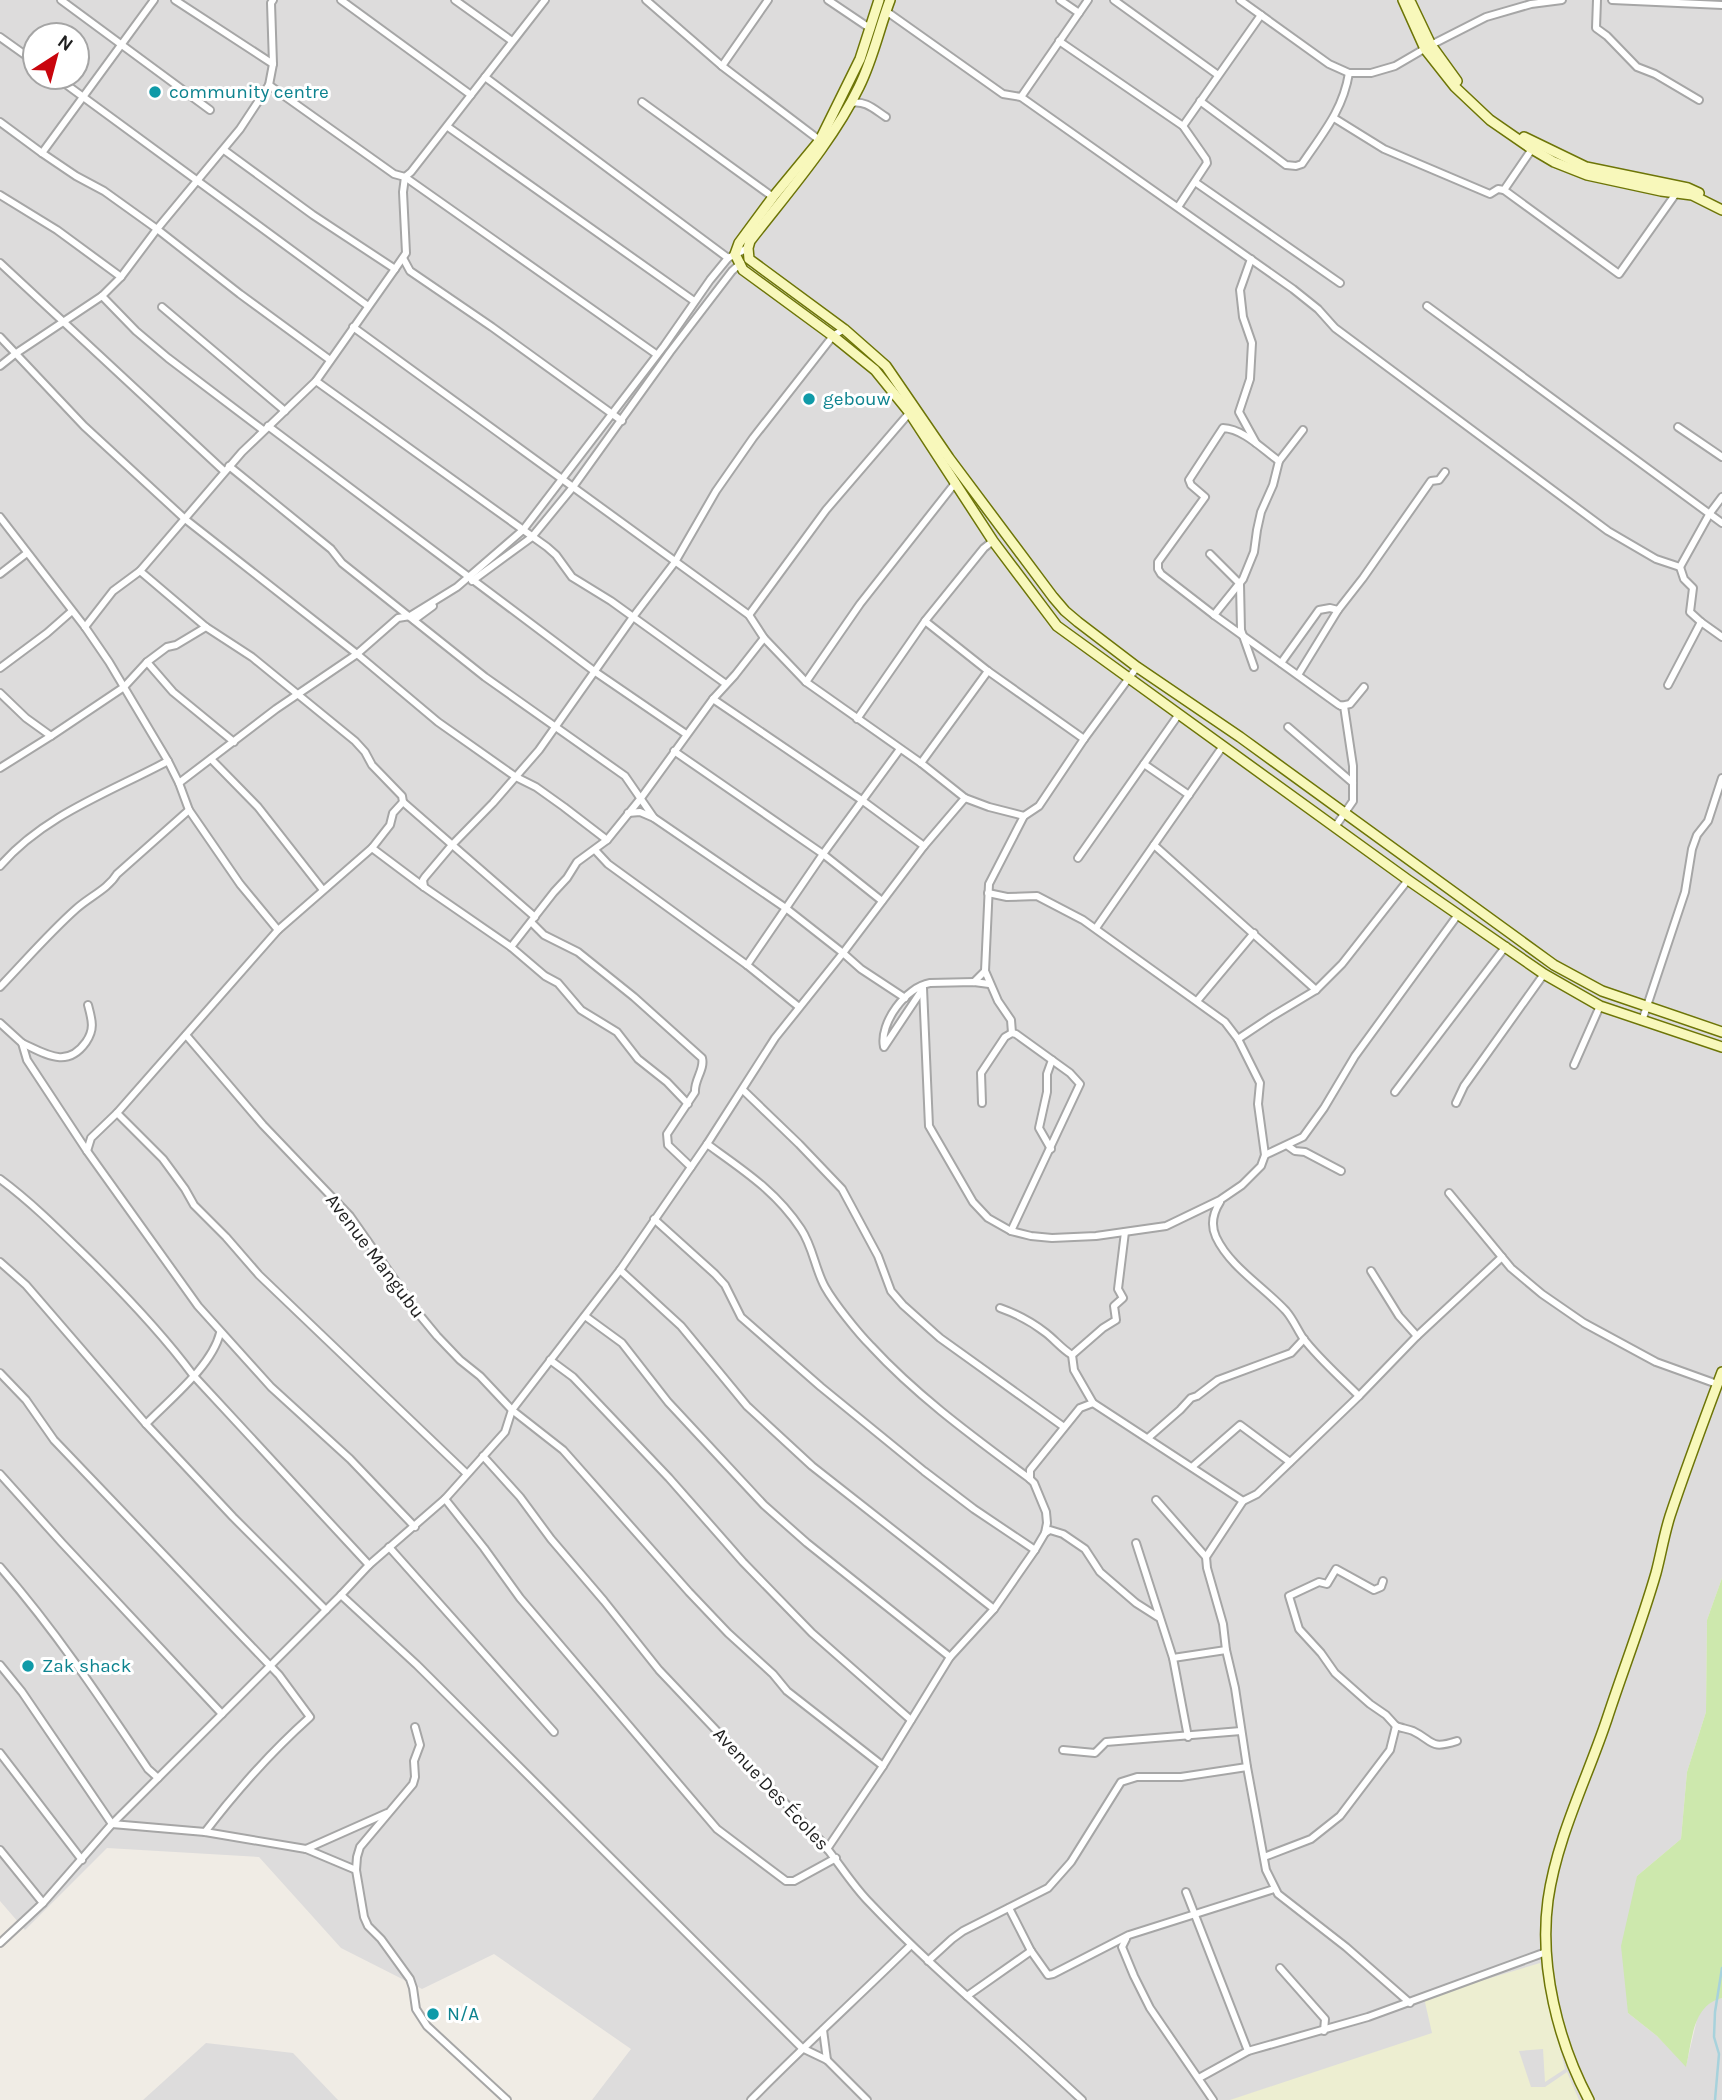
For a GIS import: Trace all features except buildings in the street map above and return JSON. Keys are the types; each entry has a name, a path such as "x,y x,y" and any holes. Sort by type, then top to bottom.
{"street":[{"path":"61,0 210,110"},
{"path":"42,153 155,0"},
{"path":"175,0 273,64"},
{"path":"0,366 102,296 121,277 157,229 240,130 269,85 273,64 273,0"},
{"path":"341,0 471,95"},
{"path":"455,0 512,41"},
{"path":"85,627 113,591 140,571 226,469 316,381 403,258 406,247 403,192 405,177 448,127 545,0"},
{"path":"646,0 722,66 822,142"},
{"path":"722,66 768,0"},
{"path":"828,0 874,30"},
{"path":"179,783 276,709 357,654 398,618 412,618 532,537 573,487 670,352 748,254 750,242 850,103 870,63 879,0"},
{"path":"472,578 523,530 664,346 694,301 732,256 773,197 822,142 890,0"},
{"path":"1060,0 1079,13"},
{"path":"1021,97 1088,0"},
{"path":"1114,0 1218,75"},
{"path":"1240,0 1329,64 1349,72 1371,73 1395,66 1486,17 1531,2 1562,0"},
{"path":"1403,0 1428,47 1455,87 1471,105 1490,120 1554,162 1587,176 1677,190"},
{"path":"1409,0 1428,47 1460,86 1527,139 1586,167 1677,190 1722,208"},
{"path":"1597,0 1596,28 1637,68 1655,74 1699,100"},
{"path":"1612,0 1720,5"},
{"path":"886,10 1003,94 1021,97 1293,289 1318,309 1335,328 1608,531 1656,559 1680,567"},
{"path":"1183,127 1261,15"},
{"path":"0,37 21,52"},
{"path":"1059,41 1183,127 1206,159 1205,167 1178,207"},
{"path":"1200,102 1286,165 1296,166 1302,164 1334,118 1342,101 1349,72"},
{"path":"485,77 732,256 743,270 876,370 913,411 929,446 956,482 993,541 1057,626 1457,916 1506,946 1544,974 1600,1006 1722,1047"},
{"path":"269,85 656,354"},
{"path":"76,91 368,306"},
{"path":"850,103 860,101 886,117"},
{"path":"642,102 773,197"},
{"path":"1334,118 1384,149 1490,194 1499,189 1504,190 1619,274 1677,190"},
{"path":"0,122 157,229 330,360"},
{"path":"448,127 694,301"},
{"path":"1504,190 1532,149"},
{"path":"224,150 395,270"},
{"path":"1195,181 1340,283"},
{"path":"0,195 57,230 121,277"},
{"path":"732,256 748,254 880,359 913,411 1065,611 1137,667 1240,737 1554,965 1602,991 1722,1032"},
{"path":"403,258 410,271 622,421"},
{"path":"1251,259 1240,290 1243,317 1252,343 1250,379 1239,412 1257,444"},
{"path":"0,263 226,469 331,549 342,563 485,677 625,776 654,818"},
{"path":"102,296 136,331 168,358 472,578 594,671 686,734"},
{"path":"1427,306 1722,523"},
{"path":"162,307 285,411"},
{"path":"353,327 749,615 764,638 806,682 921,763 965,798 1024,816"},
{"path":"424,887 425,877 516,777 555,727 675,562 716,491 754,438 833,336 844,329"},
{"path":"0,337 84,426 185,519 357,654 438,722 516,777 536,787 607,840"},
{"path":"664,346 670,352"},
{"path":"316,381 556,555 572,578 611,601 726,684"},
{"path":"749,615 826,510 913,411"},
{"path":"1678,427 1722,457"},
{"path":"1279,461 1257,444 1227,428 1221,431 1189,480 1205,497 1158,562 1158,569 1214,615 1344,706 1350,736 1353,802 1335,827"},
{"path":"1214,615 1240,583 1254,552 1261,512 1273,485 1279,461 1303,430"},
{"path":"1298,675 1338,610 1431,481 1439,480 1445,472"},
{"path":"806,682 860,604 956,482"},
{"path":"1722,497 1680,567 1684,579 1693,588 1690,612 1722,637"},
{"path":"0,517 85,627 168,761 190,810 240,884 278,930"},
{"path":"857,719 925,621 984,548 993,541"},
{"path":"0,574 27,553"},
{"path":"1210,554 1240,583 1242,634 1254,667"},
{"path":"140,571 206,627 252,657 355,741 372,765 402,796 403,802 533,920 544,935 578,952 698,1053 703,1063 695,1092 667,1134 666,1140 691,1167"},
{"path":"1281,663 1319,610 1338,610"},
{"path":"0,668 47,634 72,611"},
{"path":"925,621 988,671 1084,740"},
{"path":"1668,685 1701,622"},
{"path":"0,768 124,687 147,662 167,647 176,645 206,627"},
{"path":"511,947 577,862 607,840 713,699 764,638"},
{"path":"147,662 173,692 234,742"},
{"path":"1012,1033 1011,1020 989,984 985,971 991,877 1024,816 1039,806 1137,667"},
{"path":"921,763 988,671"},
{"path":"1341,706 1350,704 1364,687"},
{"path":"0,693 26,718 51,736"},
{"path":"713,699 924,846"},
{"path":"1078,858 1179,714"},
{"path":"1288,727 1353,783"},
{"path":"1096,928 1223,746"},
{"path":"747,965 823,854 901,749"},
{"path":"674,751 823,854 882,901"},
{"path":"211,759 258,807 323,890"},
{"path":"0,866 17,847 41,828 168,761"},
{"path":"1144,764 1189,795"},
{"path":"1642,1021 1685,892 1692,849 1697,835 1707,821 1722,778"},
{"path":"0,1943 43,1903 112,1824 369,1565 445,1499 505,1432 512,1410 620,1270 707,1144 775,1038 924,846 965,798"},
{"path":"87,1151 91,1138 278,930 372,848 390,825 393,813 403,802"},
{"path":"0,987 75,910 111,883 117,874 190,810"},
{"path":"628,813 640,812 654,818 787,909 861,969 905,998"},
{"path":"1154,845 1316,990"},
{"path":"372,848 558,983 581,1010 617,1032 638,1059 667,1082 688,1104"},
{"path":"595,850 608,864 747,965 799,1007"},
{"path":"1238,1039 1316,990 1342,964 1408,880"},
{"path":"988,893 1000,897 1037,896 1096,928 1225,1022 1238,1039 1260,1083 1258,1104 1265,1155 1261,1166 1242,1185 1220,1200 1176,1223 1096,1237 1052,1238 1011,1231 988,1218 973,1202 929,1126 923,988 884,1047 882,1034 885,1025 905,998 923,984 989,984"},
{"path":"1265,1155 1303,1137 1355,1056 1457,916"},
{"path":"1197,1001 1254,933"},
{"path":"1395,1092 1506,946"},
{"path":"974,982 985,971"},
{"path":"1456,1103 1464,1086 1544,974"},
{"path":"0,1023 22,1043 49,1056 68,1058 78,1054 90,1037 93,1023 88,1005"},
{"path":"1574,1065 1600,1006"},
{"path":"1011,1231 1080,1084 1052,1060 1012,1033"},
{"path":"982,1103 981,1073 1005,1037 1012,1033"},
{"name":"Avenue Mangubu","path":"186,1035 263,1125 350,1216 437,1336 512,1410 563,1450 688,1592 787,1690 883,1766"},
{"path":"22,1043 27,1060 87,1151 198,1306 271,1387 350,1459 415,1527"},
{"path":"1051,1149 1038,1128 1052,1060"},
{"path":"743,1090 842,1189 878,1256 891,1291 902,1305 940,1338 1064,1427"},
{"path":"117,1112 163,1159 186,1189 194,1205 259,1275 466,1473"},
{"path":"707,1144 753,1177 782,1203 811,1247 825,1286 870,1346 936,1407 1030,1479 1046,1512 1045,1533 1035,1550 993,1609 950,1657 828,1849"},
{"path":"1288,1146 1341,1171"},
{"path":"0,1179 43,1215 140,1311 170,1343 193,1375 369,1565"},
{"path":"1449,1193 1511,1268 1542,1294 1584,1323 1656,1362 1717,1384"},
{"path":"1220,1200 1214,1211 1213,1221 1214,1234 1221,1245 1235,1262 1285,1309 1304,1339 1359,1396"},
{"path":"654,1219 725,1285 741,1317 821,1387 944,1486 1035,1550"},
{"path":"1072,1355 1116,1320 1114,1306 1123,1298 1118,1289 1125,1232"},
{"path":"1206,1557 1243,1501 1257,1494 1417,1336 1502,1257"},
{"path":"0,1262 26,1285 146,1424 233,1517 326,1610"},
{"path":"620,1270 681,1326 747,1406 812,1466 993,1609"},
{"path":"1371,1272 1399,1316 1417,1336"},
{"path":"1000,1308 1026,1319 1072,1355 1074,1370 1093,1403 1243,1501"},
{"path":"585,1315 622,1343 668,1402 764,1505 807,1543 950,1657"},
{"path":"146,1424 193,1375 217,1345 220,1333"},
{"path":"1148,1437 1191,1398 1218,1380 1291,1353 1304,1339"},
{"path":"550,1360 573,1377 812,1633 911,1720"},
{"path":"1589,2100 1566,2049 1557,2017 1546,1952 1548,1902 1564,1837 1593,1763 1656,1574 1669,1520 1722,1371"},
{"path":"0,1373 26,1400 54,1440 279,1675 310,1717 278,1745 205,1832"},
{"path":"1030,1479 1030,1470 1064,1427 1080,1408 1093,1403"},
{"path":"1192,1466 1240,1425 1290,1462"},
{"name":"Avenue Des Écoles","path":"483,1456 520,1497 551,1539 659,1670 828,1849 856,1888 928,1961 1082,2100"},
{"path":"0,1474 222,1714"},
{"path":"445,1499 520,1598 717,1829 786,1881 794,1881 836,1858"},
{"path":"1156,1500 1206,1557 1223,1624 1266,1870 1274,1889 1410,2003"},
{"path":"1045,1533 1056,1531 1085,1549 1100,1572 1136,1603 1159,1618"},
{"path":"1136,1543 1173,1658 1188,1737"},
{"path":"389,1547 554,1732"},
{"path":"0,1567 83,1672 148,1769 158,1778"},
{"path":"1383,1581 1381,1587 1374,1590 1336,1569 1327,1584 1319,1583 1289,1596 1299,1629 1335,1673 1370,1704 1386,1714 1396,1727 1413,1731 1430,1744 1446,1745 1457,1741"},
{"path":"341,1595 417,1665 802,2048 827,2060 867,2100"},
{"path":"1173,1658 1226,1650"},
{"path":"0,1665 22,1692 112,1824"},
{"path":"415,1727 420,1745 414,1761 413,1784 360,1847 356,1857 364,1917 368,1926 381,1939 410,1979 419,2018 507,2100"},
{"path":"1264,1857 1311,1839 1340,1816 1390,1750 1396,1727"},
{"path":"1063,1750 1095,1753 1106,1742 1241,1731"},
{"path":"0,1753 82,1860"},
{"path":"928,1961 952,1939 1048,1888 1059,1878 1121,1782 1128,1778 1181,1777 1247,1767"},
{"path":"306,1849 389,1812"},
{"path":"112,1824 205,1832 306,1849 356,1870"},
{"path":"0,1850 43,1903"},
{"path":"1009,1908 1031,1951 1045,1973 1051,1975 1129,1935 1274,1889"},
{"path":"1186,1892 1248,2052"},
{"path":"1126,1938 1122,1947 1150,2008 1213,2100"},
{"path":"751,2100 911,1945"},
{"path":"967,1996 1031,1951"},
{"path":"1199,2078 1248,2052 1410,2003 1546,1952"},
{"path":"1280,1968 1325,2019 1324,2031"},
{"path":"823,2030 827,2060"}],"shaded area":[{"path":"0,0 1722,0 1722,1578 1707,1620 1706,1712 1687,1772 1681,1839 1637,1876 1628,2013 1657,2036 1686,2066 1699,2011 1714,2000 1722,1998 1722,2100 592,2100 631,2049 494,1954 422,1989 341,1948 259,1857 107,1848 25,1930 0,1901"},
{"path":"206,2043 293,2053 338,2100 143,2100"}],"green space":[{"path":"1722,1578 1722,1998 1712,2002 1699,2016 1686,2067 1657,2036 1628,2013 1621,1946 1637,1876 1681,1839 1687,1772 1706,1712 1707,1620"},
{"path":"1540,1963 1565,2069 1545,2082 1543,2049 1519,2051 1531,2087 1545,2087 1567,2072 1579,2100 1230,2100 1432,2033 1424,1998"}],"waterway":[{"path":"1715,2100 1719,2054 1714,2037 1715,2012 1722,1968"}],"place":[{"name":"community centre","path":"155,92"},
{"name":"gebouw","path":"809,399"},
{"name":"Zak shack","path":"28,1666"},
{"name":"N/A","path":"433,2014"}]}
